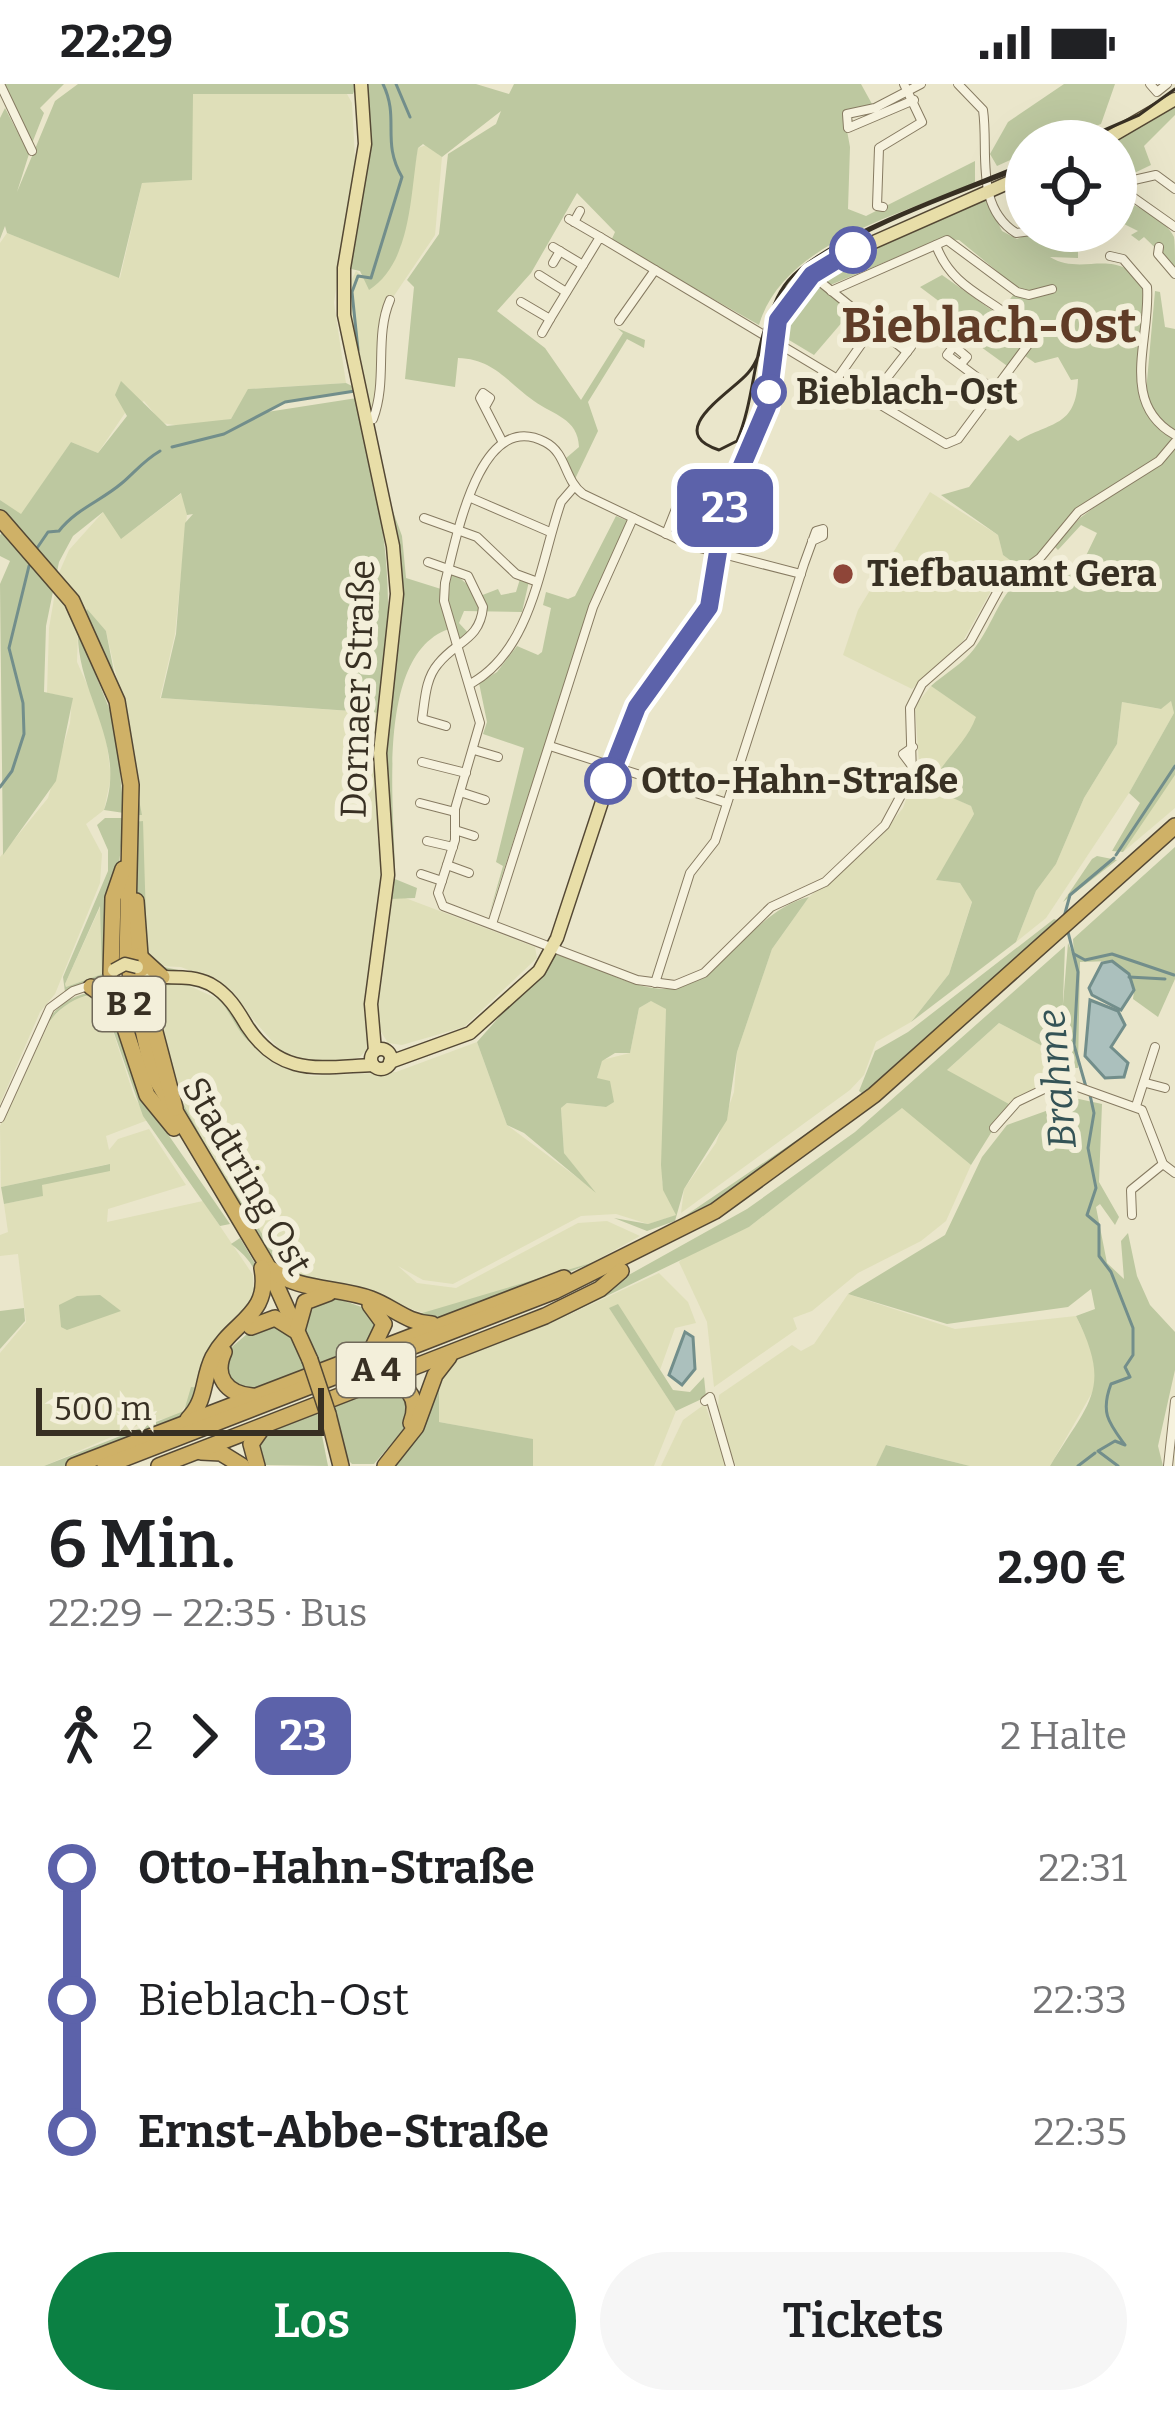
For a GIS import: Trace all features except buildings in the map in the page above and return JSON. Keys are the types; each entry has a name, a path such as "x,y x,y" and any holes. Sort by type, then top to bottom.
{"highway":[{"name":"Stadtring Ost","path":"0,522 48,567 92,642 126,742 126,938 133,1005 153,1074 177,1127 264,1266 296,1330 327,1414 337,1461"},
{"name":"A 4","path":"130,1466 621,1271 729,1214 825,1147 1175,826"},
{"name":"A 4","path":"1074,922 1175,838"},
{"name":"B 2","path":"126,869 177,1127"},
{"name":"B 2","path":"126,869 113,898 113,987 147,1095 177,1127"},
{"name":"A 4","path":"105,1466 597,1272 715,1211 815,1143 1056,939"},
{"name":"B 2","path":"92,987 113,987"},
{"path":"181,1425 200,1404 212,1358 260,1304 264,1266 285,1280 370,1299 415,1323 441,1324"},
{"path":"158,1466 581,1299 621,1271"},
{"path":"74,1466 536,1286 597,1272"},
{"path":"255,1396 232,1392 223,1382 223,1353 260,1320 280,1320 296,1330 299,1314 310,1298 324,1293 377,1310 384,1324 380,1340 369,1352"},
{"path":"385,1466 423,1416 439,1368 458,1350"},
{"path":"375,1466 410,1425 416,1410 406,1388 377,1381"},
{"path":"256,1466 251,1444 265,1425"},
{"path":"192,1453 221,1453 242,1466"},
{"path":"337,1461 352,1466"}],"main road":[{"name":"Dornaer Straße","path":"361,84 364,157 343,290 347,342 369,420 393,546 397,616 380,753 388,875 371,1004 380,1056"},
{"path":"1137,121 1175,99"},
{"path":"113,987 144,976 190,977 215,987 260,1044 289,1064 323,1071 470,1033 529,983 551,946 634,705 680,647 712,594 726,503 767,407 773,340 785,307 812,275 854,250 1005,184"},
{"path":"113,987 125,964 144,976"}],"street":[{"path":"0,84 32,151"},
{"path":"909,91 847,114 848,128 921,84"},
{"path":"958,84 983,110 981,163 1005,226"},
{"path":"1150,84 1157,92 1166,84"},
{"path":"883,207 877,206 879,148 922,122 909,91"},
{"path":"0,115 8,101"},
{"path":"1137,179 1156,175 1175,189"},
{"path":"1137,200 1175,227"},
{"path":"580,211 573,224 839,376 946,444 958,440 1028,349 1028,335 948,274 936,245"},
{"path":"542,333 600,237"},
{"path":"831,291 947,240 1023,295 1052,289"},
{"path":"1159,248 1175,274"},
{"path":"553,263 557,249 583,265"},
{"path":"801,574 666,534 633,518 574,487 551,445 523,436 502,442 485,457 449,566 445,601 480,723 438,893 443,906 655,983 675,985 704,973 771,907 825,881 885,825 913,766 903,754 913,747 910,708 922,684 970,642 1000,587 1040,557 1078,512 1159,461 1175,439 1148,413 1140,394 1146,285 1124,259 1110,256"},
{"path":"652,268 620,321 652,268"},
{"path":"539,275 566,292"},
{"path":"812,275 874,326"},
{"path":"369,420 382,391 382,329 390,300"},
{"path":"525,307 550,319"},
{"path":"839,376 880,322 911,346 872,397"},
{"path":"961,364 994,390"},
{"path":"485,407 502,442"},
{"name":"Dornaer Straße","path":"369,420 386,484"},
{"path":"472,683 506,656 561,502 574,487"},
{"path":"666,534 683,490"},
{"path":"471,498 550,532"},
{"path":"424,518 492,547 516,574 535,581"},
{"path":"492,923 593,607 633,518"},
{"path":"655,983 690,873 711,851 812,541"},
{"path":"428,562 449,566 472,579 483,607 476,632 432,672 422,719 446,726"},
{"path":"550,746 727,802"},
{"path":"474,750 498,758"},
{"path":"422,761 466,773"},
{"path":"460,792 485,800"},
{"path":"420,803 455,812"},
{"path":"455,830 474,836"},
{"path":"427,841 453,847"},
{"path":"447,866 469,873"},
{"path":"421,874 442,881"},
{"path":"0,1118 50,1008 63,997 92,987 113,987"},
{"path":"1136,1106 1155,1047"},
{"path":"994,1128 1030,1094 1061,1081 1136,1106 1157,1139 1162,1164 1175,1173"},
{"path":"1147,1083 1165,1088"},
{"path":"1132,1215 1131,1190 1162,1164"},
{"path":"704,1401 710,1397 730,1466"},
{"path":"1168,1466 1175,1401"}],"green space":[{"path":"2,84 64,84 40,108 44,113 31,146"},
{"path":"78,84 357,84 353,94 193,94 192,180 142,183 119,278 7,233 5,226 0,239 0,118 5,108 29,154 17,192 55,101"},
{"path":"364,84 476,84 509,94 514,84 861,84 872,104 844,114 850,147 848,209 866,216 975,161 975,183 849,234 819,252 772,296 759,325 611,241 615,232 577,193 531,273 497,311 545,348 581,400 623,333 617,328 645,340 644,348 627,339 588,402 598,431 575,479 565,459 579,447 574,430 491,367 458,358 455,387 405,379 414,287 407,280 439,234 448,154 496,124 501,111 442,157 423,144 418,148 401,245 383,278 369,290 360,271 347,268 366,173"},
{"path":"1064,84 1115,84 1102,120 1011,120"},
{"path":"192,93 347,94 352,103 355,159 334,303 346,383 249,389 231,419 187,427 162,423 144,401 127,410 98,453 71,442 21,515 0,500 0,243 7,233 120,278 142,183 192,179"},
{"path":"1175,103 1175,115 1144,146 1151,165 1137,172 1137,126"},
{"path":"1005,127 1005,162 997,166 990,154"},
{"path":"426,145 442,157 435,235 383,312 384,361 373,416 364,405 368,395 349,312 349,285 356,271 366,279 400,249 418,148"},
{"path":"986,199 1005,233 1005,252 1078,252 1078,258 1050,257 1076,264 1114,264 1135,277 1144,292 1139,399 1146,392 1155,291 1160,292 1165,327 1175,329 1175,437 1157,459 1076,508 1037,556 1018,566 1003,555 998,535 941,495 969,487 1010,435 1018,441 1060,421 1072,407 1078,379 1071,380 1058,357 1035,363 1021,353 1010,368 937,315 944,305 920,287 942,275 993,311 1005,306 1016,291 959,240 940,239 828,286 850,313 814,355 779,334 792,305 819,272"},
{"path":"1137,207 1165,225 1174,237 1175,267 1144,237 1137,240"},
{"path":"121,381 167,426 231,419 248,389 346,383 354,387 355,392 289,401 267,412 357,398 375,480 388,591 380,713 161,698 176,634 185,523 193,514 187,515 181,493 121,539 103,512 73,536 59,562 46,626 44,692 73,698 56,781 3,855 0,584 10,561 0,556 0,535 13,520 0,514 0,500 21,514 71,442 98,453 127,416 115,395"},
{"path":"1175,447 1175,775 1123,852 1112,851 1140,803 1129,793 1174,713 1171,701 1161,709 1122,702 1117,744 1084,798 1056,864 1036,891 1016,942 911,1022 949,974 972,902 960,883 936,880 974,814 971,806 930,788 976,717 931,686 970,654 1020,579 1047,567 1057,573 1080,568 1097,533 1081,525 1058,550 1054,546 1080,518"},
{"path":"383,484 402,536 406,578 441,589 449,629 425,645 408,670 398,703 392,780 395,879 417,888 415,898 390,899 382,790 401,595"},
{"path":"930,492 998,535 1003,555 1018,566 992,589 963,641 912,689 843,655 858,610"},
{"path":"182,493 187,514 175,634 160,698 380,713 376,804 382,884 364,1009 368,1048 360,1057 339,1063 286,1057 221,983 181,967 158,966 147,954 135,757 106,631 89,616 78,631 77,662 104,722 111,777 104,810 86,824 102,854 100,883 55,994 40,1012 0,1104 0,857 48,798 70,723 72,698 47,693 49,628 58,575 69,550 104,511 122,538"},
{"path":"616,516 628,521 590,607 489,915 503,866 496,862 524,748 483,734 487,722 479,683 497,672 517,646 538,655 542,652 551,608 543,605 546,592 568,599 575,596"},
{"path":"451,570 480,596 498,589 501,595 516,592 520,579 529,581 522,612 464,611 459,623 471,636 459,640 448,607"},
{"path":"87,609 106,631 127,741 84,615"},
{"path":"78,631 115,723 124,813 104,810 110,763 85,676"},
{"path":"931,686 977,717 953,760 930,787 971,806 974,814 937,880 960,883 972,901 949,974 911,1022 876,1042 864,1075 850,1090 681,1213 684,1189 716,1143 734,1092 737,1052 772,949 809,897 879,838 903,808 919,763 915,706"},
{"path":"1171,701 1174,713 1129,793 1046,918 1016,942 1036,891 1056,864 1084,798 1117,744 1122,702 1160,709"},
{"path":"131,761 142,815 134,815"},
{"path":"1175,775 1175,808 1123,852 1153,805"},
{"path":"105,818 124,818 107,976 65,992 63,977 108,871 108,850 97,825","holes":["100,906 102,974 65,984"]},
{"path":"143,821 147,954 158,966 202,977 223,989 147,966 132,873 134,822"},
{"path":"1175,847 1175,979 1158,1017 1133,999 1134,991 1112,961 1080,962 1078,1068 1068,1068 1068,1014 1062,1016 1068,943 1074,957 1073,939"},
{"path":"1092,859 1117,860 1063,902"},
{"path":"400,896 535,947 537,958 464,1027 402,1045 388,1043 378,1027 374,1004 390,899"},
{"path":"809,897 772,949 737,1052 727,1120 684,1189 675,1221 647,1231 614,1218 648,1224 676,1215 663,1190 661,1165 666,1009 651,1001 639,1008 630,1053 615,1053 602,1061 597,1078 610,1081 614,1102 606,1107 567,1103 561,1108 564,1153 596,1193 524,1133 507,1125 477,1042 555,954 648,987 683,986 718,964 769,918"},
{"path":"102,903 102,974 66,987 65,984"},
{"path":"1054,919 1060,921 866,1096 859,1091 875,1051 908,1032"},
{"path":"1065,946 1061,1056 999,1023 947,1070 1009,1104 971,1165 902,1108 749,1227 553,1322 459,1357 439,1383 439,1422 533,1439 533,1466 388,1466 453,1357 582,1301 747,1209 855,1132"},
{"path":"175,979 217,993 264,1050 240,1032 216,997 182,985 153,987 161,1049 146,995 151,984"},
{"path":"183,983 225,1002 263,1054 311,1076 396,1072 477,1042 507,1125 590,1187 564,1153 561,1108 567,1103 606,1107 597,1078 602,1060 630,1053 639,1008 651,1001 661,1003 666,1009 662,1182 677,1215 648,1224 616,1214 581,1216 453,1284 423,1280 398,1266 417,1283 456,1288 578,1223 607,1221 640,1236 593,1262 427,1314 293,1272 277,1257 193,1127 160,1036 151,995 153,987"},
{"path":"223,989 244,1010 267,1046"},
{"path":"97,992 107,998 147,1104 230,1224 220,1226 143,1116 106,1010 91,995 73,1001 44,1028 0,1125 24,1063 45,1023 76,996"},
{"path":"91,995 106,1010 134,1096 148,1120 106,1136 109,1150 118,1139 149,1129 186,1185 108,1209 107,1222 203,1201 253,1275 254,1295 179,1416 146,1422 44,1466 0,1466 0,1353 26,1322 18,1254 0,1256 0,1235 8,1232 4,1204 42,1196 42,1185 109,1164 1,1187 0,1126 51,1019 71,1000"},
{"path":"999,1023 1067,1059 1068,1068 1009,1104 946,1071"},
{"path":"163,1054 196,1127 277,1257 293,1272 375,1293 419,1314 594,1262 670,1226 819,1125 820,1131 734,1195 640,1243 591,1264 441,1320 417,1321 370,1296 292,1281 276,1272 183,1127"},
{"path":"1079,1099 1102,1104 1099,1182 1119,1217 1115,1225 1100,1204 1096,1207 1107,1263 1124,1279 1121,1241 1128,1233 1137,1276 1150,1305 1175,1332 1175,1370 1158,1446 1163,1466 1050,1466 1092,1394 1093,1362 1076,1316 1095,1309 1091,1289 1068,1307 947,1324 848,1294 945,1235 982,1157 1007,1125"},
{"path":"903,1107 971,1165 946,1221 921,1241 858,1273 812,1311 793,1318 797,1329 714,1387 707,1322 679,1262 693,1250 749,1227"},
{"path":"110,1164 110,1171 42,1185 43,1196 4,1204 1,1187"},
{"path":"240,1238 260,1272 260,1295 225,1339 190,1414 70,1466 44,1466 184,1411 191,1387 199,1388 208,1348 243,1309 256,1286 247,1259 231,1244"},
{"path":"659,1273 688,1302 696,1323 675,1328 660,1370 618,1305 610,1309 676,1411 654,1466 533,1466 532,1439 439,1422 439,1383 459,1357 553,1322"},
{"path":"848,1294 955,1329 1076,1316 1097,1361 1097,1384 1050,1466 970,1466 887,1445 876,1466 736,1466 717,1417 719,1395 792,1345 801,1351 814,1344"},
{"path":"100,1295 121,1311 67,1330 61,1327 59,1305 77,1296"},
{"path":"330,1296 376,1312 374,1344 318,1367 301,1318"},
{"path":"618,1304 673,1390 690,1392 704,1377 706,1397 676,1411 609,1308"},
{"path":"24,1308 25,1321 0,1349 0,1311"},
{"path":"262,1321 289,1329 306,1372 248,1394 226,1384 226,1352"},
{"path":"383,1384 408,1393 409,1423 374,1464 352,1464 344,1456 330,1404"},
{"path":"705,1404 726,1466 661,1466 683,1420"},
{"path":"317,1410 328,1466 262,1465 258,1440 266,1431"},
{"path":"886,1445 970,1466 876,1466"}],"shaded area":[{"path":"1112,961 1129,974 1134,990 1121,1010 1092,995 1089,988 1102,963"},
{"path":"1090,1000 1118,1011 1125,1025 1111,1047 1128,1063 1124,1077 1105,1078 1085,1056"},
{"path":"685,1332 693,1337 695,1369 682,1385 669,1375"}],"waterway":[{"path":"358,350 352,292 358,276 371,278 402,177 393,152 383,84"},
{"path":"396,84 410,117"},
{"path":"172,447 224,434 285,402 355,391"},
{"path":"35,551 48,532 59,531 160,451"},
{"path":"0,787 12,771 24,734 23,703 9,648 29,566"},
{"name":"Brahme","path":"1116,855 1175,766"},
{"name":"Brahme","path":"1064,917 1070,895 1114,858"},
{"name":"Brahme","path":"1068,932 1078,972 1074,1045 1086,1087"},
{"path":"1074,954 1085,960 1112,954 1174,975"},
{"path":"1129,977 1165,979"},
{"name":"Brahme","path":"1090,1095 1094,1113 1088,1148 1096,1188 1087,1215 1099,1225 1099,1256 1111,1272 1133,1328 1133,1355 1125,1367 1130,1377 1111,1384 1106,1403 1111,1424 1125,1445 1115,1441 1098,1451 1118,1466"},
{"path":"1078,1466 1095,1453"}],"tram line":[{"path":"1127,120 1175,89"},
{"path":"772,310 788,281 833,247 1005,172"},
{"path":"772,310 791,284 849,241 1005,174"},
{"path":"759,353 772,310"},
{"path":"759,353 772,310"},
{"path":"759,353 737,441 719,450 703,442 697,433 699,423 748,373 759,353"}],"bus line":[{"name":"23","path":"608,781 637,707 709,607 726,503 767,407 778,320 812,275 853,250"}],"place":[{"name":"Bieblach-Ost","path":"769,392"},
{"name":"Tiefbauamt Gera","path":"843,574"},
{"name":"Otto-Hahn-Straße","path":"608,781"}],"district":[{"name":"Bieblach-Ost","path":"989,326"}]}
